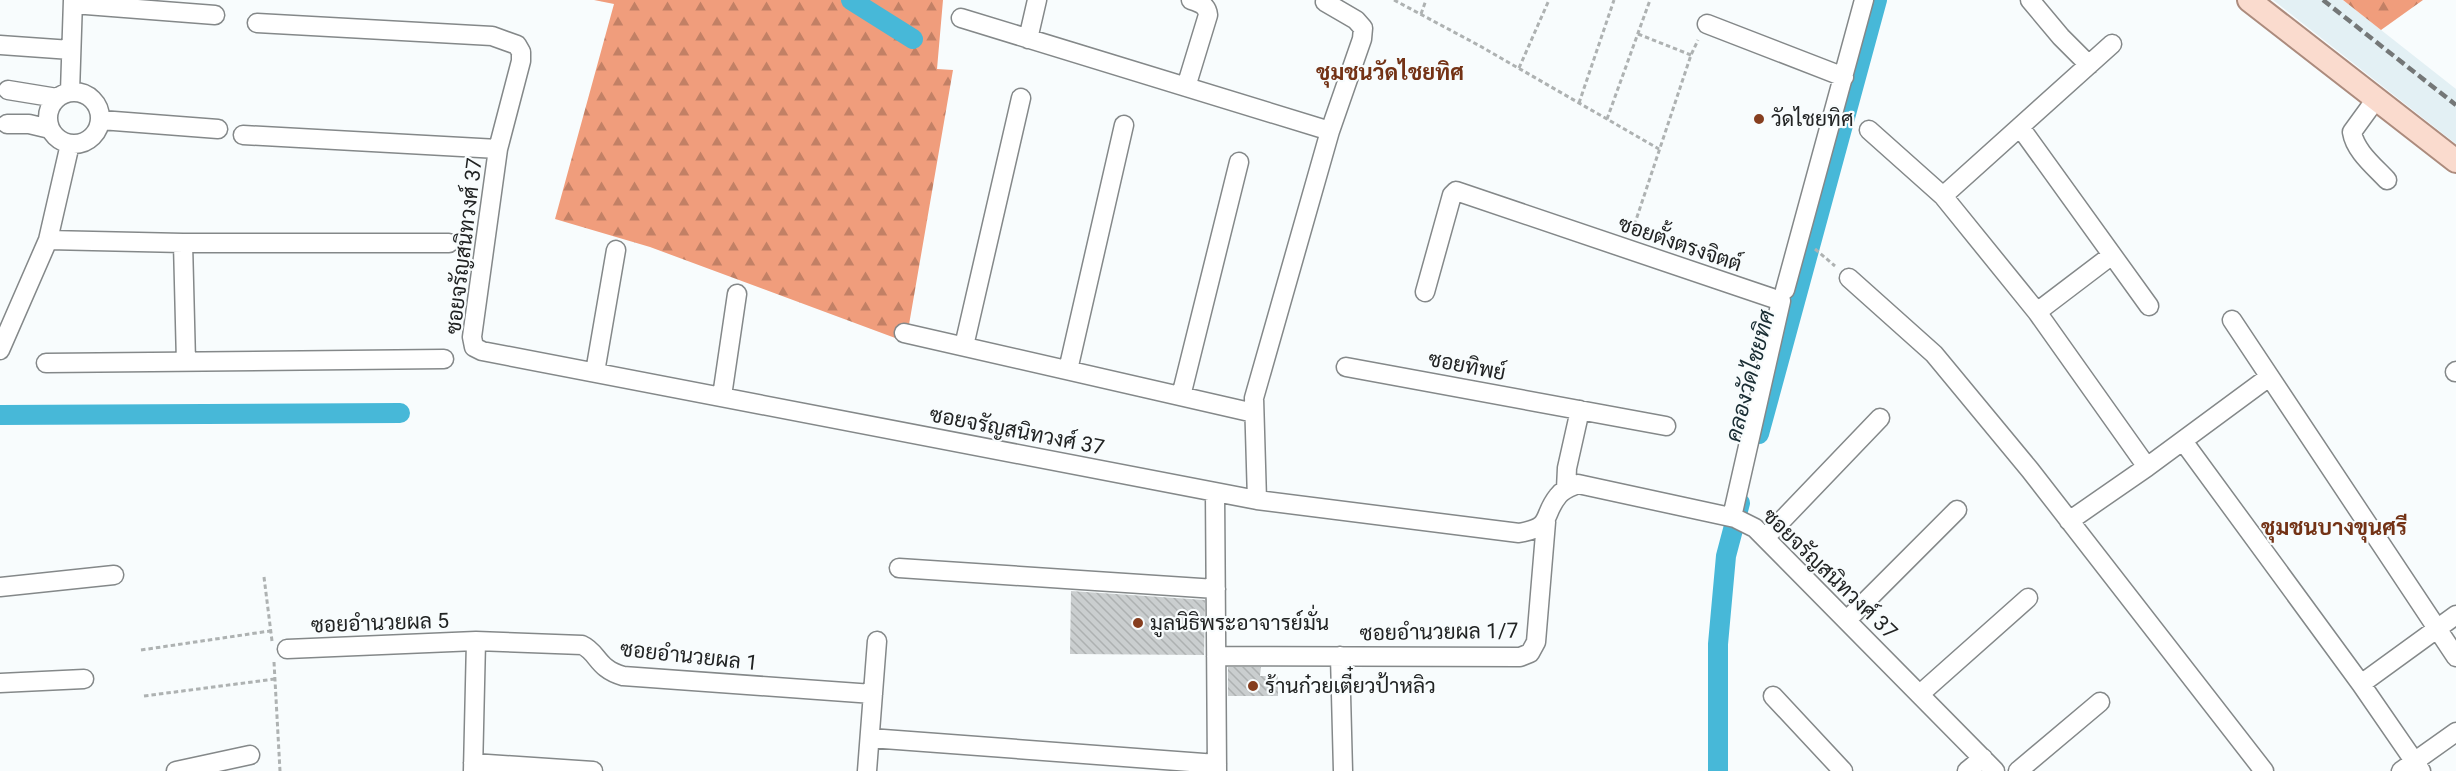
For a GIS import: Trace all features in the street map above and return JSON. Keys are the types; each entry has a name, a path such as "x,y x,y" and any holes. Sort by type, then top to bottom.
{"main road":[{"path":"2249,0 2456,161"}],"street":[{"path":"1028,39 1037,0"},
{"path":"1186,87 1208,15 1208,9 1203,4 1191,0"},
{"path":"1785,290 1864,0"},
{"path":"2030,0 2061,37 2089,65"},
{"path":"8,90 63,95 82,93 90,97 100,111 101,120 94,136 79,144 70,144 55,137 50,129 48,112 63,95 71,50 73,2 215,15"},
{"path":"1257,501 1254,398 1330,131 1362,39 1363,28 1356,20 1325,2"},
{"path":"961,18 1330,131"},
{"name":"ซอยจรัญสนิทวงศ์ 37","path":"257,23 492,36 517,45 521,52 521,62 498,149 472,337 474,347 482,351 1257,501 1520,533 1533,531 1546,522"},
{"path":"1707,24 1844,77"},
{"path":"1943,196 2112,44"},
{"path":"0,45 71,50"},
{"path":"964,346 1021,98"},
{"path":"2376,99 2352,132 2358,148 2387,180"},
{"path":"101,120 218,129"},
{"path":"7,124 29,124 50,129"},
{"path":"1068,370 1124,125"},
{"path":"2020,128 2149,306"},
{"path":"1869,130 1943,196 2037,312 2147,467"},
{"path":"243,135 498,149"},
{"path":"0,350 48,240 70,144"},
{"path":"1181,396 1239,162"},
{"name":"ซอยตั้งตรงจิตต์","path":"1425,292 1452,195 1456,191 1781,301 1733,517"},
{"path":"48,240 183,243 449,243"},
{"path":"183,243 186,362"},
{"path":"595,372 616,250"},
{"path":"2037,312 2112,255"},
{"path":"1849,279 1934,354 2069,520 2264,771"},
{"path":"722,396 737,294"},
{"path":"2232,320 2456,657"},
{"path":"903,333 1254,413"},
{"path":"46,363 444,359"},
{"name":"ซอยทิพย์","path":"1346,367 1666,426"},
{"path":"2069,520 2147,467 2269,376"},
{"path":"1546,522 1557,497 1566,489 1567,468 1580,410"},
{"path":"1760,533 1880,418"},
{"path":"2182,441 2361,684 2412,768 2456,732"},
{"name":"ซอยจรัญสนิทวงศ์ 37","path":"1566,489 1578,484 1733,517 1760,533 1989,764"},
{"path":"870,738 1217,768 1215,492"},
{"path":"1847,620 1957,510"},
{"name":"ซอยอำนวยผล 1/7","path":"1216,656 1520,657 1530,653 1536,642 1546,522"},
{"path":"899,568 1216,589"},
{"path":"0,587 114,575"},
{"path":"1920,694 2028,598"},
{"path":"2361,684 2456,615"},
{"path":"476,641 473,767 593,771"},
{"name":"ซอยอำนวยผล 5","path":"277,651 476,641"},
{"name":"ซอยอำนวยผล 1","path":"476,641 582,645 587,647 604,669 623,676 873,694"},
{"path":"867,771 877,641"},
{"path":"1340,656 1343,771"},
{"path":"0,683 84,680"},
{"path":"1773,696 1843,771"},
{"path":"2018,771 2100,702"},
{"path":"176,771 250,755"},
{"path":"1967,771 1989,764"}],"path":[{"path":"1394,0 1519,68 1659,149"},
{"path":"1421,14 1426,0"},
{"path":"1519,68 1550,0"},
{"path":"1579,103 1614,0"},
{"path":"1607,119 1650,0"},
{"path":"1630,236 1691,55 1707,24"},
{"path":"1638,34 1691,55"},
{"path":"264,577 270,631 277,651 275,679 280,771"},
{"path":"141,650 270,631"},
{"path":"144,696 275,679"}],"shaded area":[{"path":"2273,0 2343,0 2456,89 2456,144"}],"green space":[{"path":"594,0 943,0 937,69 953,70 906,342 650,247 555,219 614,4"},
{"path":"2343,0 2423,0 2381,30"}],"building":[{"name":"มูลนิธิพระอาจารย์มั่น","path":"1071,591 1205,600 1204,655 1070,654"},
{"name":"ร้านก๋วยเตี๋ยวป้าหลิว","path":"1228,667 1261,667 1260,676 1278,676 1278,696 1228,696"}],"waterway":[{"path":"851,0 913,39"},
{"name":"คลองวัดไชยทิศ","path":"1759,434 1877,0"},
{"path":"0,415 400,413"},
{"name":"คลองวัดไชยทิศ","path":"1718,771 1718,644 1726,556 1740,503"}],"railway":[{"path":"2323,0 2456,105"}],"place":[{"name":"วัดไชยทิศ","path":"1759,119"},
{"name":"มูลนิธิพระอาจารย์มั่น","path":"1138,623"},
{"name":"ร้านก๋วยเตี๋ยวป้าหลิว","path":"1253,686"}],"district":[{"name":"ชุมชนวัดไชยทิศ","path":"1390,72"},
{"name":"ชุมชนบางขุนศรี","path":"2334,527"}]}
